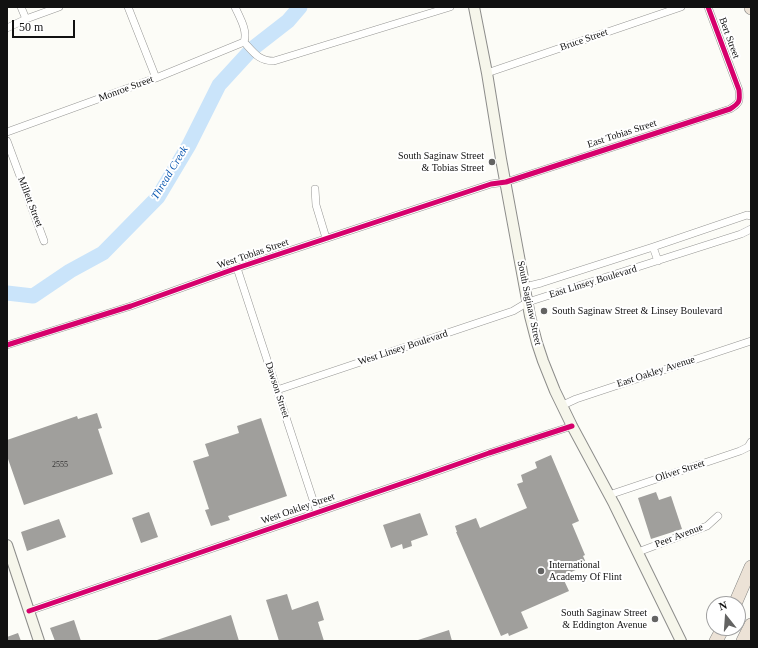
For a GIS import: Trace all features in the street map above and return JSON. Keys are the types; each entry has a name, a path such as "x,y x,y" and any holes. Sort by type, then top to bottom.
{"highway":[{"path":"739,596 751,568"},
{"path":"743,641 751,625"}],"main road":[{"name":"South Saginaw Street","path":"474,7 531,320 543,360 555,391 572,426 638,552 681,641"},
{"path":"7,545 40,641"}],"street":[{"path":"21,7 26,19"},
{"path":"10,27 26,19 59,7"},
{"path":"128,7 156,78"},
{"path":"235,7 245,32 246,37 244,42 256,56 267,61 274,61 450,7"},
{"name":"Bruce Street","path":"487,73 681,7"},
{"name":"Bert Street","path":"708,7 739,90 740,99"},
{"name":"Monroe Street","path":"7,132 156,78 244,42"},
{"name":"East Tobias Street","path":"506,182 730,109 737,105 740,99"},
{"name":"Millett Street","path":"7,141 44,241"},
{"name":"West Tobias Street","path":"7,346 131,306 326,238 491,184 506,182"},
{"path":"315,189 316,205 326,238"},
{"name":"East Linsey Boulevard","path":"525,287 653,247 747,215 751,216"},
{"name":"East Linsey Boulevard","path":"528,302 658,262 751,230"},
{"path":"653,247 658,262"},
{"name":"Dawson Street","path":"237,268 317,512"},
{"name":"West Linsey Boulevard","path":"277,390 513,311 528,302"},
{"name":"East Oakley Avenue","path":"563,405 576,399 751,341"},
{"name":"West Oakley Street","path":"29,611 489,453 572,426"},
{"name":"Oliver Street","path":"609,495 740,451 748,448 750,444"},
{"name":"Peer Avenue","path":"638,552 706,526 718,516"}],"building":[{"path":"97,413 102,428 98,429 113,474 24,505 7,456 7,440 77,416 78,419"},
{"path":"261,418 287,496 228,516 230,520 211,526 205,510 209,509 193,461 209,456 205,444 239,433 237,426"},
{"path":"551,455 579,521 572,524 585,555 583,556 587,565 562,576 569,591 521,612 528,628 509,636 508,633 501,636 456,532 455,526 476,518 480,528 527,508 517,484 523,482 521,475 537,468 535,462"},
{"path":"656,492 659,500 671,496 682,529 651,539 638,498"},
{"path":"149,512 158,537 141,543 132,518"},
{"path":"420,513 428,535 411,541 412,546 403,549 402,544 391,548 383,525"},
{"path":"59,519 66,537 27,551 21,532"},
{"path":"287,594 292,610 318,601 324,620 318,622 324,641 279,641 266,600"},
{"path":"231,615 239,641 157,641 157,640"},
{"path":"74,620 81,641 55,641 50,628"},
{"path":"449,630 452,641 418,640"},
{"path":"18,633 21,641 7,641 7,637"}],"waterway":[{"name":"Thread Creek","path":"7,293 33,296 70,271 103,253 158,197 189,145 219,85 252,49 288,21 300,7"}],"cycle path":[{"path":"7,345 131,306 237,268 491,184 506,182 730,109 739,101 739,90 708,7"},
{"path":"29,611 489,453 572,426"}],"place":[{"name":"South Saginaw Street & Tobias Street","path":"492,162"},
{"name":"South Saginaw Street & Linsey Boulevard","path":"544,311"},
{"name":"International Academy Of Flint","path":"541,571"},
{"name":"South Saginaw Street & Eddington Avenue","path":"655,619"}]}
